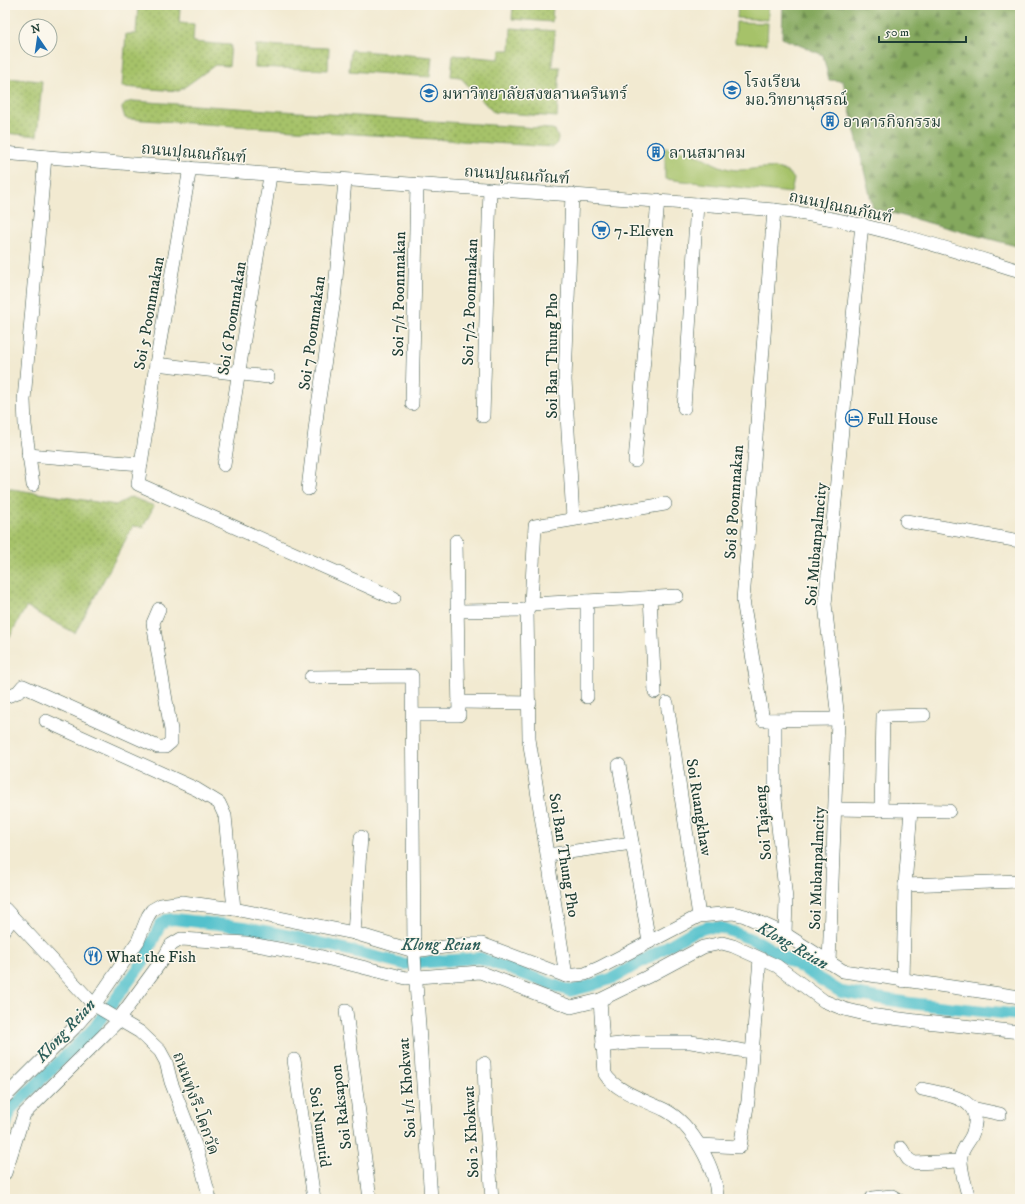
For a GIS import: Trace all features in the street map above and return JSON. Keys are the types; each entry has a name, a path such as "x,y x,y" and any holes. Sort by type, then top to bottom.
{"street":[{"name":"ถนนปุณณกัณฑ์","path":"5,154 190,168 270,176 490,188 658,200 804,213 862,224 1020,271"},
{"path":"33,485 28,455 24,400 46,157"},
{"name":"Soi 5 Poonnnakan","path":"190,168 156,364 138,484 394,598"},
{"name":"Soi 6 Poonnnakan","path":"224,465 270,176"},
{"name":"Soi 7 Poonnnakan","path":"308,490 318,405 334,300 345,181"},
{"name":"Soi 7/1 Poonnnakan","path":"412,404 417,185"},
{"name":"Soi 7/2 Poonnnakan","path":"482,416 490,188"},
{"name":"Soi Ban Thung Pho","path":"566,976 529,739 529,607 535,526 573,518 565,380 572,194"},
{"path":"635,462 658,200"},
{"path":"684,408 698,204"},
{"name":"Soi 8 Poonnnakan","path":"769,720 743,600 774,210"},
{"name":"Soi Mubanpalmcity","path":"829,963 836,809 838,719 825,604 862,224"},
{"path":"156,364 239,375 268,377"},
{"path":"28,455 141,464"},
{"path":"573,518 665,504"},
{"path":"906,521 1020,541"},
{"path":"413,715 459,715 456,541"},
{"path":"457,612 587,601 677,596"},
{"path":"650,597 655,692"},
{"path":"587,601 587,696"},
{"path":"5,697 18,692 23,686 158,747 165,747 170,742 171,730 153,623 159,609"},
{"name":"Soi 1/1 Khokwat","path":"311,677 412,676 414,952 431,1199"},
{"path":"459,702 530,703"},
{"name":"Soi Ruangkhaw","path":"667,703 699,916"},
{"path":"881,810 883,716 924,715"},
{"path":"769,720 838,719"},
{"name":"Soi Tajaeng","path":"769,720 775,799 786,899 785,934"},
{"path":"46,721 196,789 219,803 225,816 234,909"},
{"path":"619,765 649,942"},
{"path":"836,809 949,811"},
{"path":"903,981 905,885 910,810"},
{"path":"354,933 362,837"},
{"path":"548,855 632,843"},
{"path":"905,885 1020,881"},
{"path":"5,1096 74,1028 94,1005 138,941 152,910 161,905 182,902 234,909 354,933 414,952 467,944 482,944 566,976 585,974 599,968 699,916 723,913 739,914 785,934 843,971 1020,997"},
{"path":"5,929 9,913"},
{"name":"ถนนทุ่งรี-โคกวัด","path":"9,913 94,1005 118,1018 148,1038 163,1056 197,1150 210,1199"},
{"path":"5,1173 24,1114 118,1018 164,956 170,945 181,939 211,939 274,947 398,977 480,972 571,1007 600,1000 710,944 728,944 784,971 824,1002 844,1009 869,1015 1020,1032"},
{"path":"700,1145 740,1147 748,1101 760,959"},
{"path":"600,1000 604,1070 611,1083 671,1114 684,1125 700,1145 715,1182 717,1199"},
{"name":"Soi Raksapon","path":"346,1011 370,1199"},
{"path":"602,1046 638,1042 691,1042 751,1052"},
{"name":"Soi Numutid","path":"294,1060 314,1199"},
{"name":"Soi 2 Khokwat","path":"484,1063 486,1121 492,1199"},
{"path":"922,1089 962,1100 972,1108 1000,1114"},
{"path":"968,1199 961,1161 963,1150 974,1130 975,1117 972,1108"},
{"path":"901,1148 908,1159 914,1163 961,1161"},
{"path":"872,1198 892,1196 898,1199"}],"green space":[{"path":"138,5 180,7 179,23 194,24 193,42 231,45 229,66 215,65 179,91 122,87 126,34 136,34"},
{"path":"513,5 553,5 552,22 512,19"},
{"path":"738,5 768,5 768,20 737,18"},
{"path":"783,5 1020,5 1020,247 873,208 843,81 829,80 823,55 782,38"},
{"path":"736,22 768,23 767,44 735,43"},
{"path":"511,28 555,31 552,67 560,67 557,117 493,112 460,77 451,76 453,55 499,59 500,50 510,50"},
{"path":"256,45 329,48 328,70 255,67"},
{"path":"351,50 432,57 430,77 349,71"},
{"path":"5,78 42,81 37,136 5,133"},
{"path":"133,101 552,129 555,130 558,138 556,145 553,147 125,118 122,108 125,103"},
{"path":"665,147 697,155 719,166 734,170 776,168 783,170 789,173 794,179 791,193 665,179"},
{"path":"5,488 116,505 131,497 154,506 143,527 133,526 75,633 26,607 5,645"}],"waterway":[{"name":"Klong Reian","path":"5,1127 11,1109 94,1028 143,962 160,925 166,920 174,919 244,927 300,938 404,964 480,958 570,991 613,978 692,932 708,927 723,928 761,943 841,992 909,1003 1020,1015"}],"place":[{"name":"โรงเรียน มอ.วิทยานุสรณ์","path":"732,90"},
{"name":"มหาวิทยาลัยสงขลานครินทร์","path":"429,93"},
{"name":"อาคารกิจกรรม","path":"830,121"},
{"name":"ลานสมาคม","path":"656,152"},
{"name":"7-Eleven","path":"601,230"},
{"name":"Full House","path":"854,418"},
{"name":"What the Fish","path":"93,956"}]}
